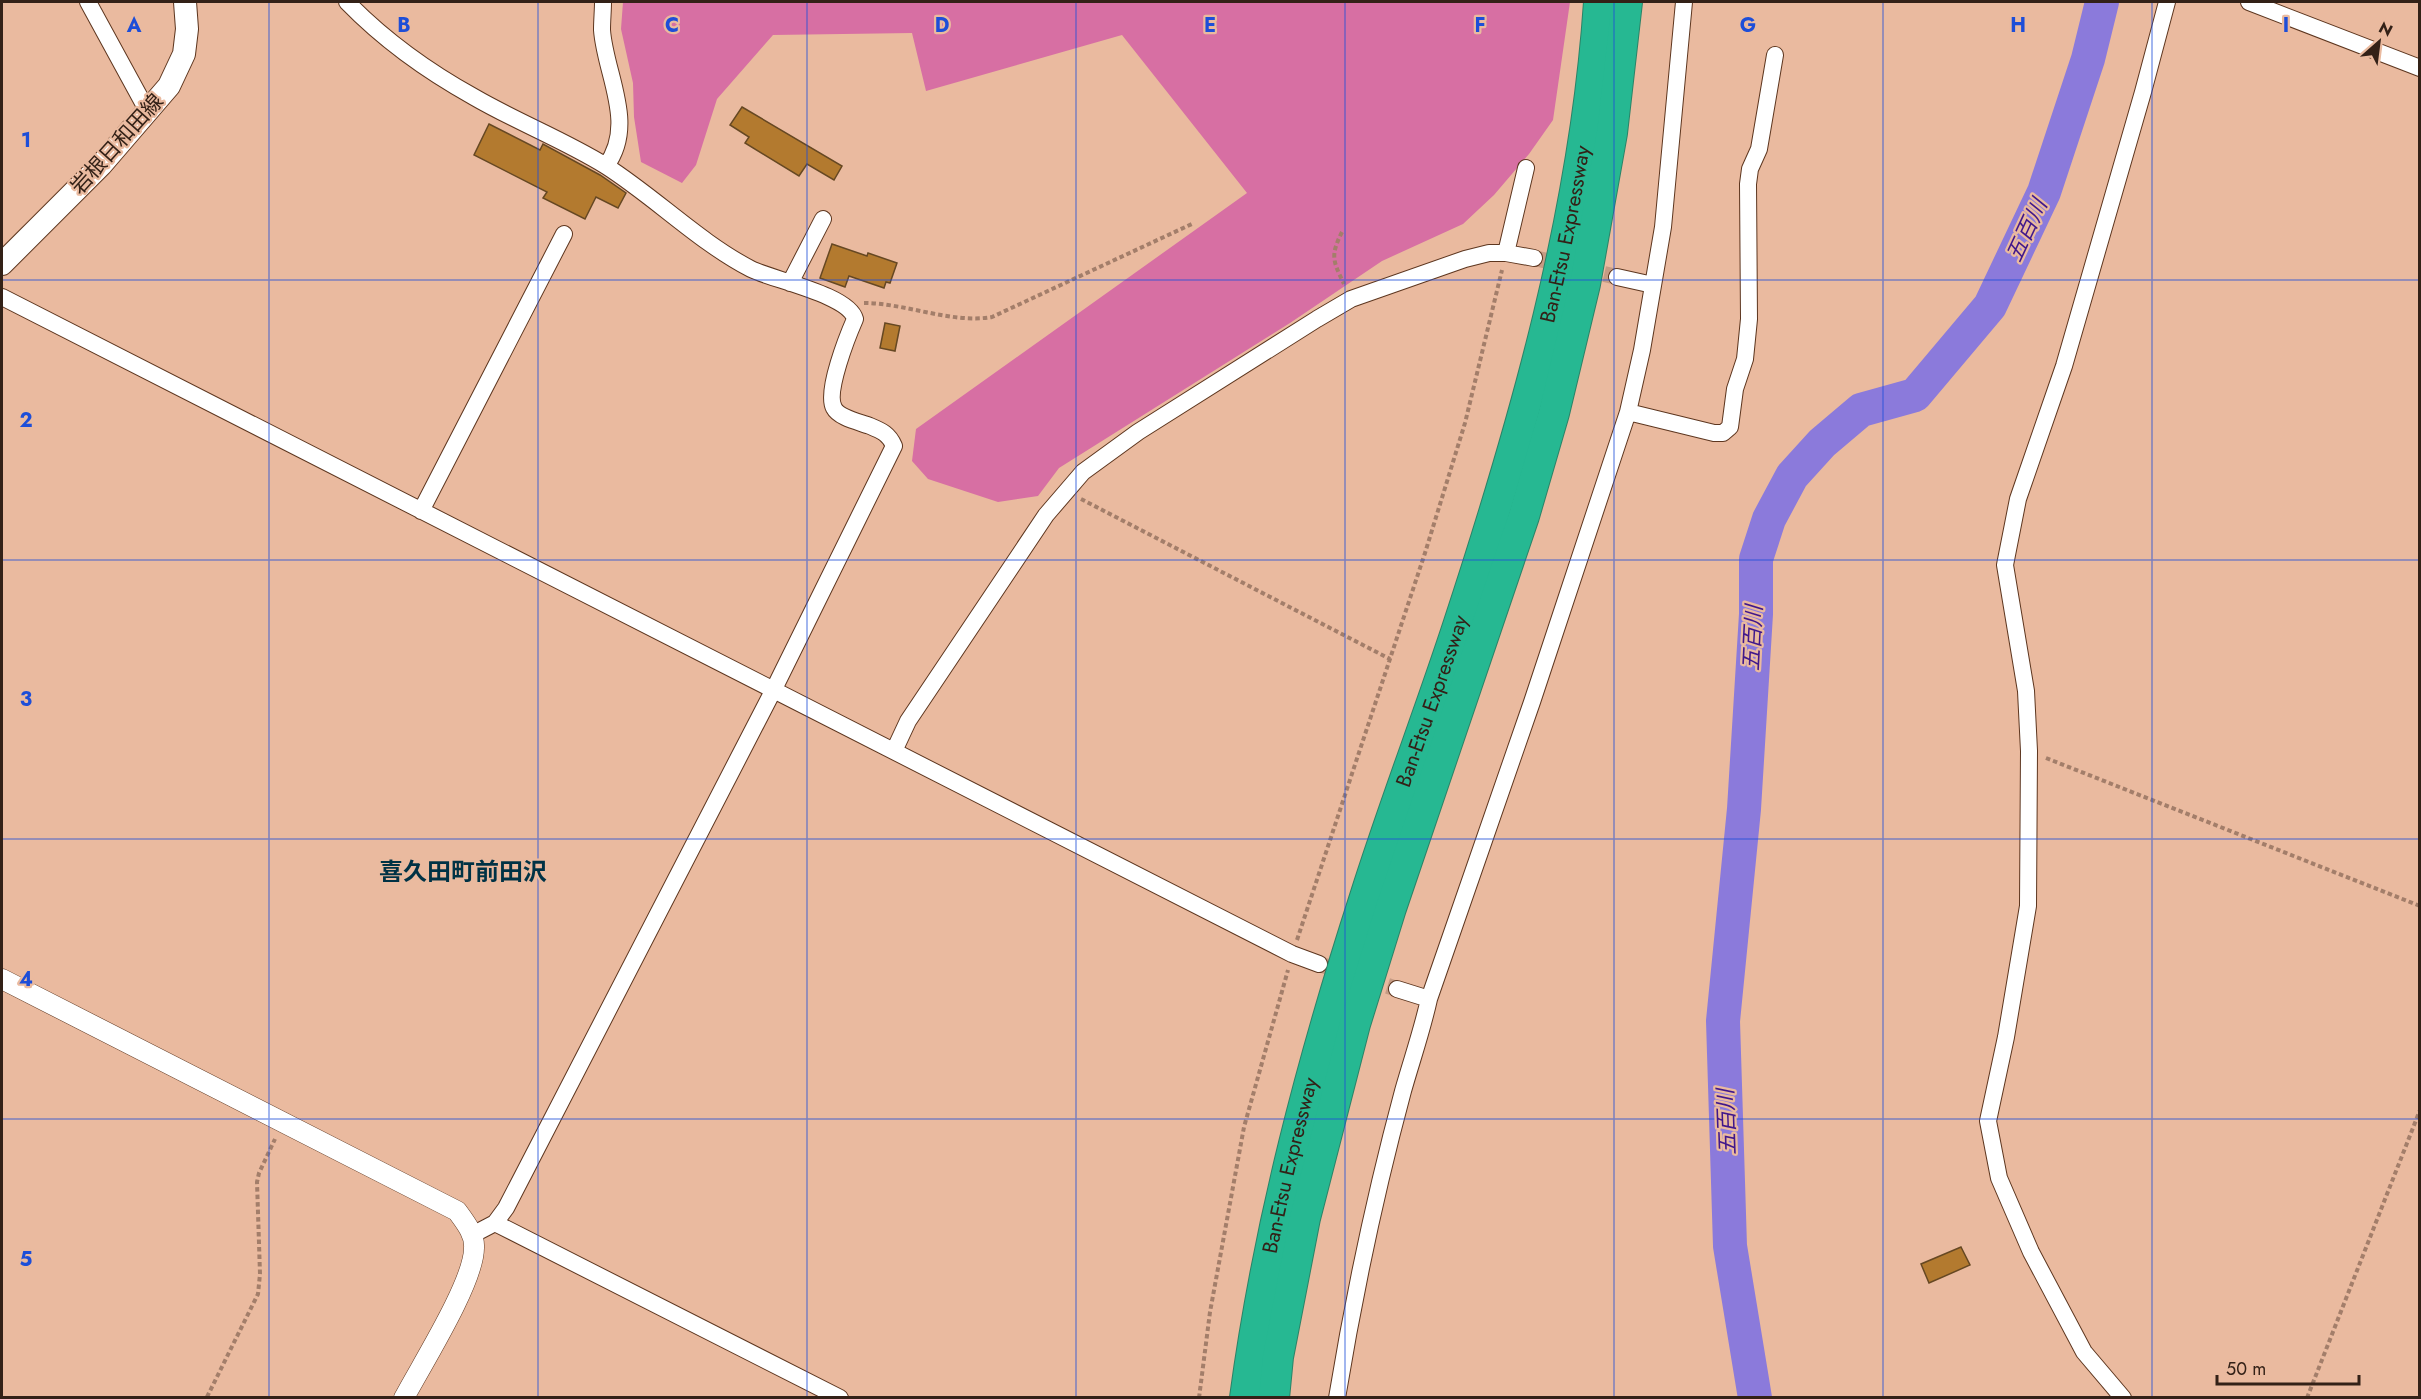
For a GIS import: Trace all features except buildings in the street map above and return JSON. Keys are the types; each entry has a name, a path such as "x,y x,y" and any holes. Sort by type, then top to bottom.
{"highway":[{"name":"Ban-Etsu Expressway","path":"1245,1398 1276,1213 1330,1009 1365,897 1458,626 1527,403 1557,277 1585,128 1599,2"},
{"name":"Ban-Etsu Expressway","path":"1274,1398 1278,1357 1305,1218 1355,1024 1391,908 1524,516 1554,413 1585,284 1606,168 1627,2"}],"main road":[{"name":"岩根日和田線","path":"2,264 101,165 169,86 184,54 187,30 185,2"}],"street":[{"path":"88,2 148,112"},
{"path":"347,2 374,28 421,65 475,98 556,138 606,166 701,236 752,269 831,298 849,309 855,319 844,344 835,377 832,395 834,409 886,433 894,446 773,691 506,1209 495,1223 472,1235"},
{"path":"603,2 602,31 619,103 615,149 606,166"},
{"path":"1337,1398 1349,1325 1381,1183 1403,1089 1420,1040 1428,999 1532,702 1628,412 1663,227 1684,2"},
{"path":"2123,1398 2084,1352 2031,1252 1999,1178 1988,1121 2028,906 2029,751 2026,691 2005,565 2018,499 2064,366 2167,2"},
{"path":"2249,2 2420,68"},
{"path":"1628,412 1714,433 1723,433 1730,427 1735,389 1746,359 1749,319 1748,183 1750,169 1759,149 1775,55"},
{"path":"1506,253 1526,168"},
{"path":"790,283 823,219"},
{"path":"421,512 564,234"},
{"path":"894,751 908,721 1046,514 1083,472 1138,432 1351,299 1465,259 1489,253 1506,253 1534,258"},
{"path":"1617,277 1653,285"},
{"path":"2,297 773,691 1293,954 1319,964"},
{"path":"2,979 457,1211 472,1235 475,1246 469,1272 404,1398"},
{"path":"1397,989 1428,999"},
{"path":"495,1223 840,1398"}],"path":[{"path":"849,309 865,303 970,319 992,317 1194,223"},
{"path":"1342,232 1333,250 1337,269 1351,299"},
{"path":"1199,1398 1210,1312 1244,1127 1293,954 1465,423 1506,253"},
{"path":"1064,491 1390,659"},
{"path":"2029,751 2420,906"},
{"path":"2307,1398 2420,1110"},
{"path":"207,1397 258,1294 260,1275 257,1182 283,1122"}],"shaded area":[{"path":"623,2 1570,2 1553,120 1529,154 1494,195 1463,224 1382,261 1290,323 1059,468 1038,496 998,502 928,479 912,461 916,429 1247,193 1122,35 926,91 912,33 773,35 717,99 696,165 682,183 641,162 634,117 633,83 621,29"}],"waterway":[{"name":"五百川","path":"1755,1398 1730,1246 1723,1021 1744,809 1756,614 1756,559 1769,519 1792,476 1822,443 1861,410 1915,395 1990,306 2044,192 2088,59 2102,2"}],"tunnel":[{"path":"1534,258 1617,277"},
{"path":"1319,964 1397,989"}],"district":[{"name":"喜久田町前田沢","path":"463,872"}]}
